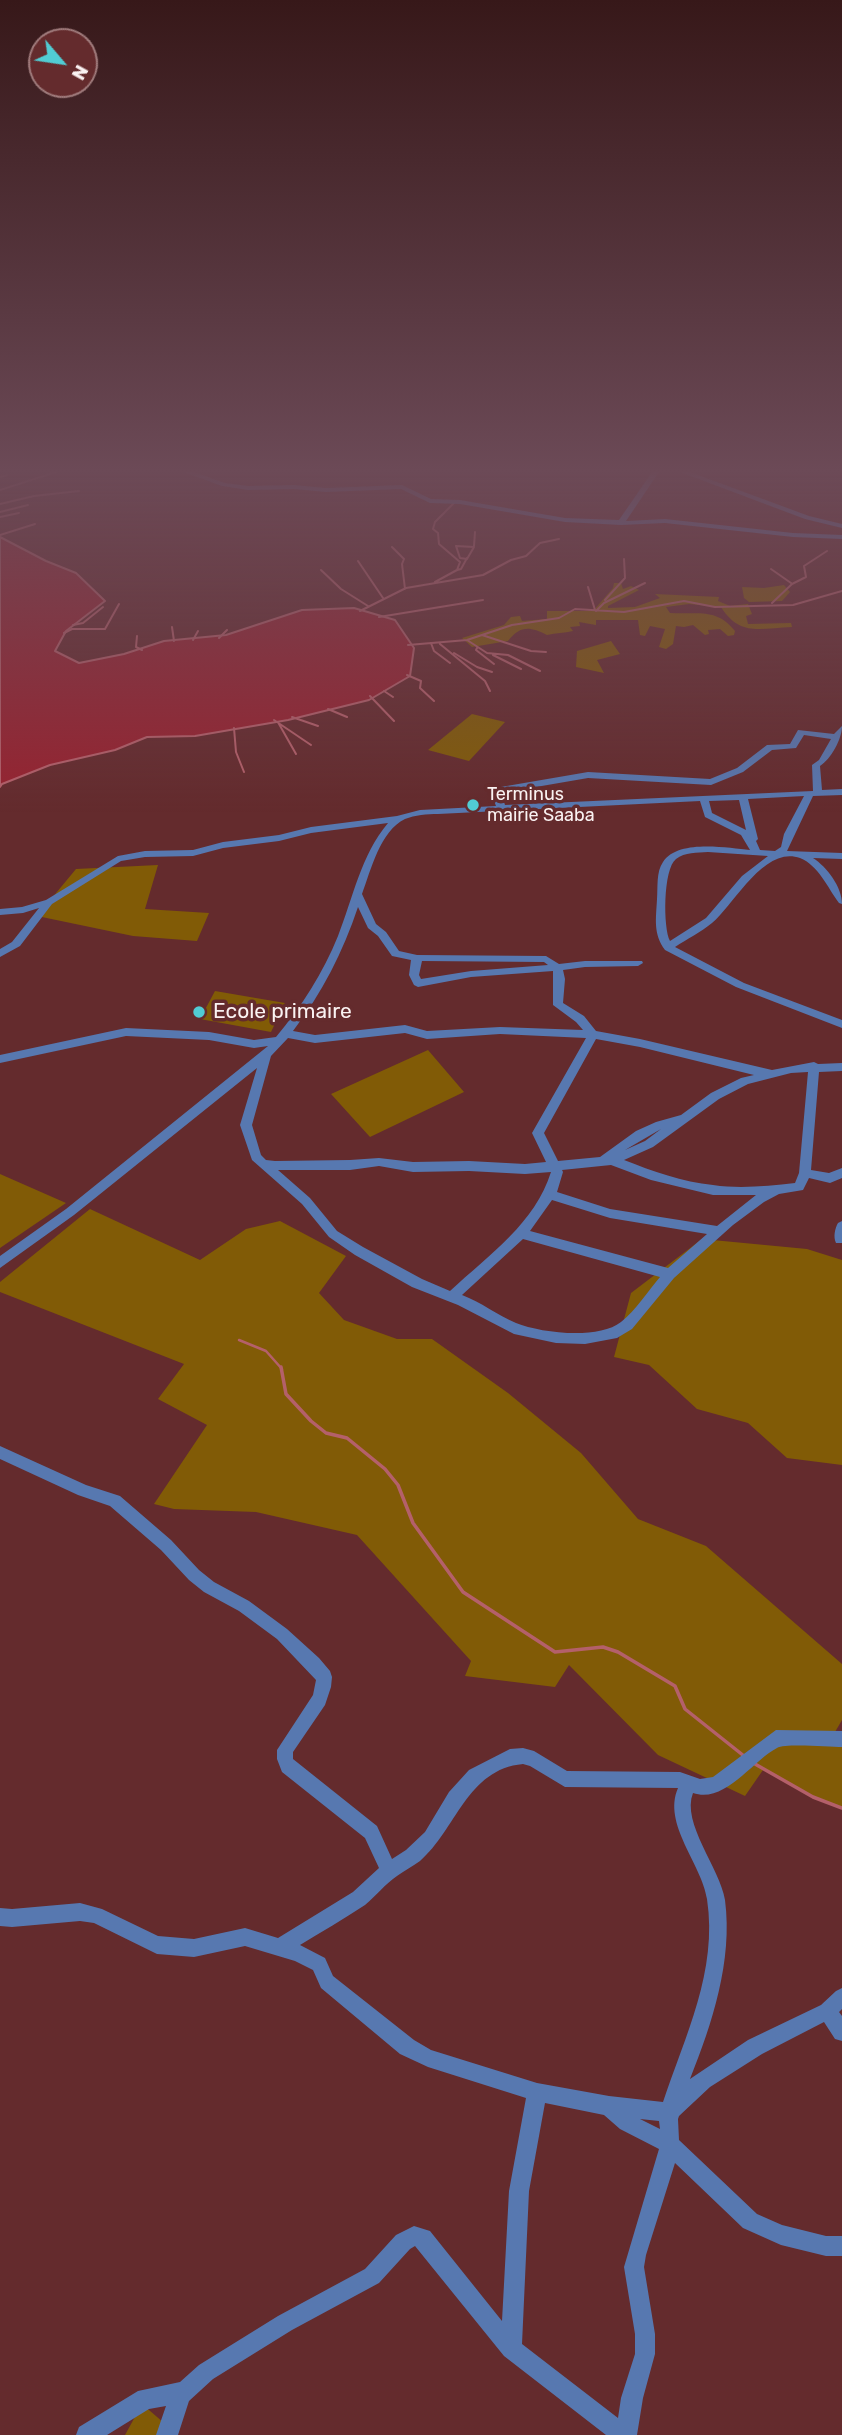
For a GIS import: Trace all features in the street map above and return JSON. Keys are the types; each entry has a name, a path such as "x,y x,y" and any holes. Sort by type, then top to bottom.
{"street":[{"path":"502,808 496,793 498,790 572,776 603,775 709,782 731,775 770,747 793,746 801,732 839,733 822,762 816,765 814,794 789,834 782,851 750,872 710,920 668,947"},
{"path":"709,782 708,815 753,839"},
{"path":"0,912 23,910 49,902 113,862 124,858 184,854 311,830 399,819 438,811 842,792"},
{"path":"743,797 756,852"},
{"path":"0,1263 70,1212 266,1055 283,1037 321,984 380,842 389,827 399,819"},
{"path":"842,856 803,856 782,851 684,851 673,856 663,876 659,926 668,947 740,985 842,1024"},
{"path":"803,856 818,866 842,901"},
{"path":"829,884 842,885"},
{"path":"358,897 372,926 382,934 396,954 417,958 542,958 557,966 560,979 558,1006 580,1019 593,1035"},
{"path":"0,954 16,944 49,902"},
{"path":"417,958 415,981 423,984 460,975 527,971 557,966 638,963"},
{"path":"0,1059 126,1032 209,1036 254,1044 283,1037 315,1039 405,1029 427,1035 510,1032 593,1035 769,1073"},
{"path":"452,1297 522,1234 548,1193 556,1177 556,1166 538,1133 593,1035"},
{"path":"266,1055 263,1074 246,1119 251,1147 263,1164 306,1201 342,1241 417,1283 514,1328 556,1337 585,1338 612,1334 627,1325 670,1274 752,1204 778,1191"},
{"path":"607,1161 713,1190 778,1191 799,1187 805,1173 814,1066"},
{"path":"263,1164 313,1166 379,1162 413,1167 525,1169 607,1161 649,1143 715,1096 769,1073 814,1066 842,1067"},
{"path":"805,1173 830,1178 842,1173"},
{"path":"548,1193 588,1208 720,1231"},
{"path":"522,1234 670,1274"},
{"path":"0,1452 83,1490 115,1501 166,1545 194,1575 272,1627 313,1664 324,1677 323,1687 319,1699 285,1750 285,1759 288,1766 371,1832 389,1871"},
{"path":"280,1947 359,1898 389,1871 412,1856 431,1838 455,1798 475,1776 510,1757 534,1759 565,1779 680,1780 708,1787 716,1785 782,1737 842,1739"},
{"path":"88,2435 146,2399 181,2393 206,2372 285,2323 372,2276 403,2242 414,2236 423,2238 511,2348 625,2435 645,2354 645,2334 634,2267 670,2145 669,2112 713,1981 718,1920 712,1880 680,1804 683,1791 689,1784"},
{"path":"0,1917 24,1918 80,1912 96,1915 157,1945 194,1948 244,1937 280,1947 319,1964 327,1982 407,2047 428,2058 537,2092 609,2106 669,2112 703,2080 755,2047 827,2011 842,1997"},
{"path":"827,2011 842,2032"},
{"path":"511,2348 519,2191 537,2092"},
{"path":"609,2106 627,2122 670,2145 750,2221 781,2235 826,2246 842,2246"},
{"path":"167,2435 181,2393"}],"shaded area":[{"path":"0,586 89,586 105,601 66,631 55,651 79,663 124,654 164,641 226,635 302,610 354,608 395,620 414,648 410,676 369,700 288,720 195,736 147,737 115,750 50,765 0,787"},
{"path":"613,586 622,586 623,589 631,586 639,590 608,608 635,607 660,598 655,594 719,597 718,601 730,606 748,604 752,614 746,616 748,624 791,623 792,627 743,627 728,617 721,607 689,604 666,607 670,613 697,613 721,618 735,631 734,635 728,636 720,629 708,630 709,634 705,635 693,625 676,626 673,644 666,649 659,647 665,629 650,626 645,636 640,635 638,620 596,620 596,625 579,622 580,626 570,627 573,631 547,635 525,629 517,632 508,641 472,647 462,638 504,625 511,617 520,616 522,621 547,619 547,611 593,611"},
{"path":"785,586 790,592 782,601 749,602 744,598 742,587"},
{"path":"611,641 620,654 597,660 604,673 576,667 577,651"},
{"path":"472,714 505,722 469,761 428,750"},
{"path":"158,865 145,909 209,913 197,941 133,936 37,916 76,869"},
{"path":"215,991 285,1003 271,1032 200,1019"},
{"path":"428,1050 464,1092 370,1137 331,1094"},
{"path":"0,1174 66,1203 0,1248"},
{"path":"90,1209 200,1260 246,1229 280,1221 346,1256 319,1293 344,1320 397,1339 432,1339 508,1393 581,1453 638,1519 706,1546 842,1664 842,1720 835,1732 842,1737 842,1808 813,1797 763,1770 745,1796 658,1755 569,1665 555,1687 465,1676 471,1661 357,1535 256,1512 174,1509 154,1504 207,1425 158,1399 184,1364 0,1292 0,1282"},
{"path":"702,1239 807,1249 842,1260 842,1465 787,1458 748,1423 697,1409 649,1365 614,1357 631,1293"},
{"path":"142,2404 178,2435 125,2435"}],"waterway":[{"path":"337,586 368,606"},
{"path":"375,586 383,598"},
{"path":"405,589 420,586"},
{"path":"605,600 618,586"},
{"path":"597,610 604,603 640,586"},
{"path":"772,603 790,586"},
{"path":"588,587 595,610"},
{"path":"360,611 405,589"},
{"path":"597,610 624,612 684,601 715,607 793,605 842,591"},
{"path":"379,617 483,600"},
{"path":"64,633 72,629 105,629 119,604"},
{"path":"73,625 83,623 103,607"},
{"path":"482,635 512,625 559,618 575,609 597,610"},
{"path":"172,627 174,641"},
{"path":"219,638 227,630"},
{"path":"193,640 198,631"},
{"path":"467,640 482,635"},
{"path":"482,635 531,651 546,652"},
{"path":"137,636 136,647 142,650"},
{"path":"431,643 467,640"},
{"path":"467,640 487,653 508,655 540,671"},
{"path":"408,645 431,643"},
{"path":"431,643 434,651 450,663"},
{"path":"440,644 485,681 490,691"},
{"path":"477,648 476,650 494,664"},
{"path":"454,653 477,667 492,672"},
{"path":"493,655 521,669"},
{"path":"407,675 421,681 420,688 434,701"},
{"path":"384,691 393,697"},
{"path":"370,696 394,721"},
{"path":"328,709 347,717"},
{"path":"292,717 318,726"},
{"path":"274,720 311,745"},
{"path":"279,724 296,754"},
{"path":"234,728 236,752 244,772"},
{"path":"239,1340 266,1351 281,1368"},
{"path":"281,1368 286,1394 311,1421 326,1433 347,1438 385,1469 398,1485 413,1523 463,1592 555,1652 603,1647 618,1652 675,1686 685,1709 744,1756"},
{"path":"755,1764 813,1797 842,1808"}],"place":[{"name":"Terminus mairie Saaba","path":"473,805"},
{"name":"Ecole primaire","path":"199,1012"}]}
